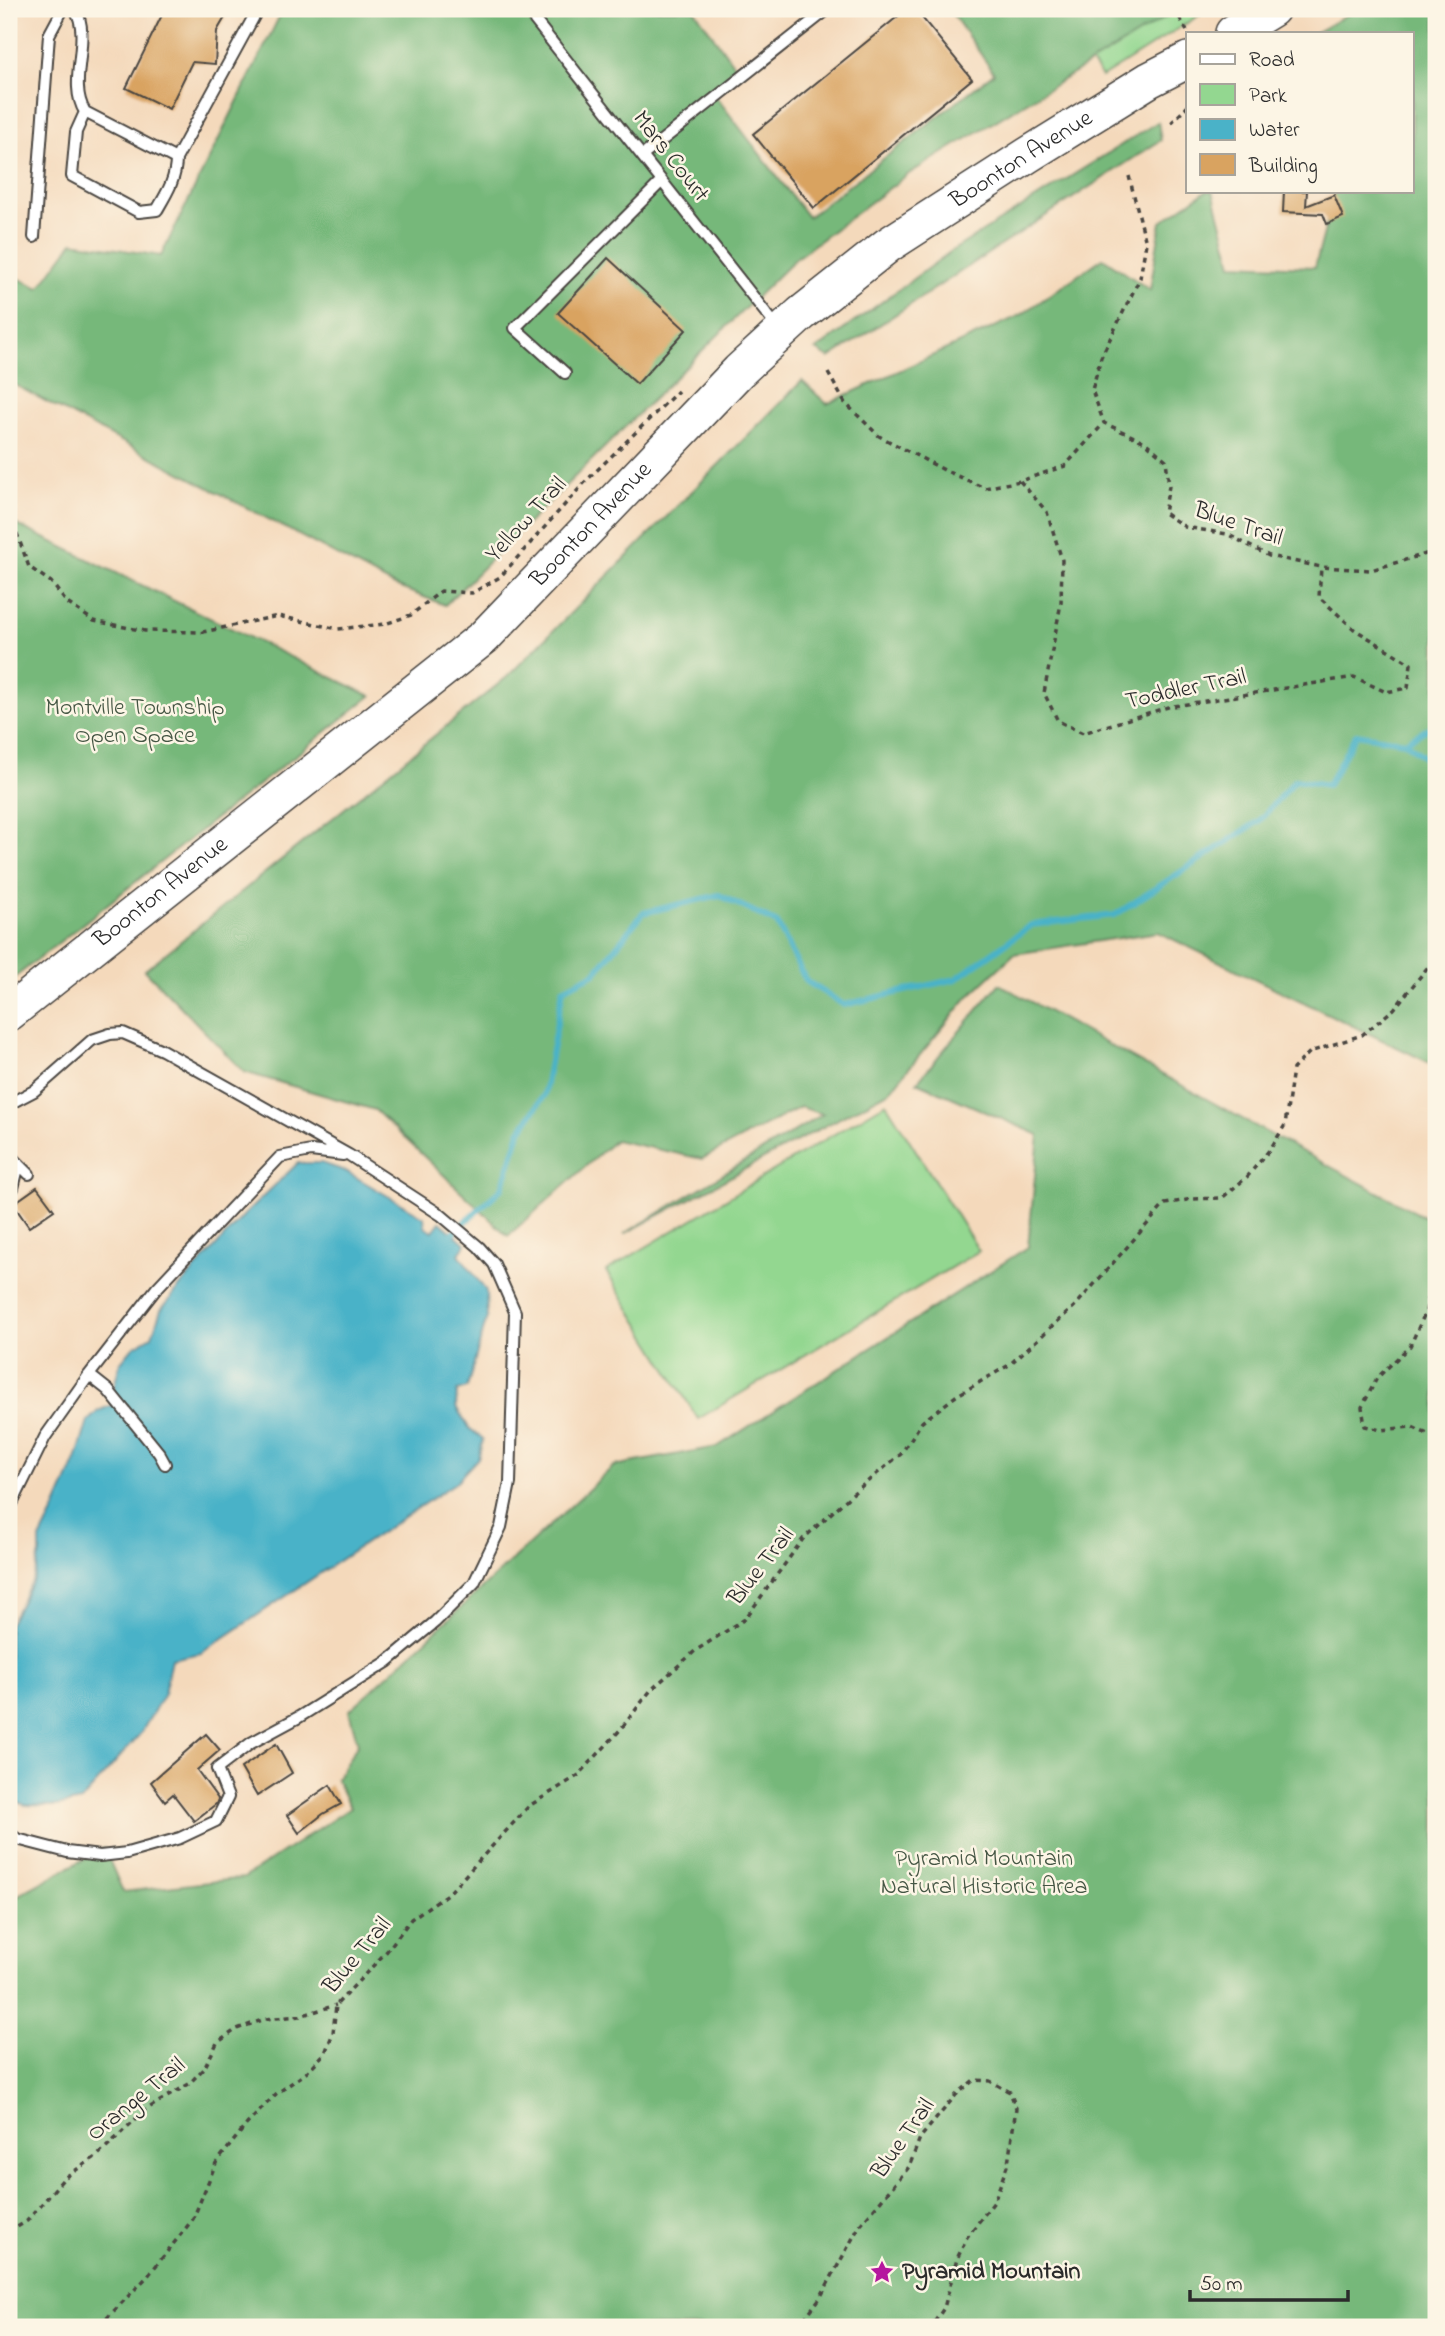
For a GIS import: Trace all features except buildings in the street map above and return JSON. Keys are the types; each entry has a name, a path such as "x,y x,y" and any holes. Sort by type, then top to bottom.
{"main road":[{"path":"1235,32 1272,9"},
{"name":"Boonton Avenue","path":"9,1013 484,636 730,380 781,332 888,245 1149,80 1186,61"}],"lane":[{"path":"34,237 49,36 63,9"},
{"path":"75,9 82,24 79,98 85,112 176,159"},
{"path":"85,112 73,144 72,176 139,212 157,211 172,184 176,159 258,9"},
{"name":"Mars Court","path":"526,9 781,332"},
{"path":"642,156 828,9"},
{"path":"565,373 515,328 662,181"},
{"path":"9,1104 34,1091 92,1040 123,1033 162,1051 349,1155 441,1215 479,1247 494,1264 515,1312 510,1483 502,1527 474,1583 435,1622 387,1662 299,1717 251,1743 217,1769 228,1797 216,1821 180,1838 127,1853 100,1856 67,1852 17,1839 9,1833"},
{"path":"9,1510 45,1437 89,1375 156,1289 280,1157 311,1151 349,1155"},
{"path":"9,1154 29,1174"},
{"path":"9,1193 13,1188 19,1164"},
{"path":"89,1375 108,1390 165,1464"}],"path":[{"path":"1175,9 1187,32"},
{"path":"1171,123 1186,108"},
{"path":"828,373 845,403 879,436 985,488 1020,481 1065,466 1104,423 1092,390 1101,357 1140,278 1146,243 1129,176"},
{"name":"Yellow Trail","path":"9,516 29,567 51,582 67,603 94,621 145,631 203,632 278,616 338,628 386,624 411,615 441,591 472,593 500,578 586,481 685,385"},
{"name":"Blue Trail","path":"1104,423 1144,442 1166,460 1169,486 1164,513 1185,527 1227,534 1269,556 1321,567 1371,570 1436,551"},
{"name":"Toddler Trail","path":"1020,481 1047,512 1062,560 1061,603 1044,693 1058,722 1083,733 1168,707 1354,677 1386,692 1409,688 1411,664 1354,629 1319,597 1321,567"},
{"name":"Blue Trail","path":"102,2327 104,2321 147,2277 193,2219 216,2163 247,2124 276,2094 306,2073 325,2053 333,2033 336,2005 387,1951 411,1919 450,1892 529,1806 579,1775 620,1730 651,1690 695,1651 745,1619 803,1539 901,1454 922,1423 956,1396 1009,1365 1076,1305 1165,1204 1192,1199 1222,1198 1247,1177 1271,1148 1285,1125 1293,1069 1310,1052 1362,1035 1394,1009 1436,957"},
{"path":"1436,1257 1426,1311 1410,1346 1377,1378 1362,1407 1365,1426 1381,1430 1412,1427 1436,1438"},
{"name":"Orange Trail","path":"9,2231 27,2221 64,2178 97,2156 145,2110 190,2084 205,2067 217,2043 237,2029 265,2019 300,2016 336,2005"},
{"name":"Blue Trail","path":"798,2327 820,2298 860,2225 909,2167 920,2138 956,2095 974,2080 990,2081 1010,2092 1016,2108 1008,2162 994,2202 967,2237 957,2259 944,2308 931,2327"}],"green space":[{"path":"283,9 694,9 739,72 714,94 808,217 994,73 949,9 1179,9 907,175 795,259 445,605 395,586 9,382 9,274 39,288 73,242 161,256"},
{"path":"1049,9 1209,9 1102,77"},
{"path":"1357,9 1436,9 1436,1066 1158,932 1014,954 968,997 890,1091 624,1234 823,1114 800,1107 702,1159 615,1140 508,1236 375,1110 244,1072 145,970 507,677 802,381 827,404 1021,315 1103,258 1150,290 1161,222 1205,192 1213,192 1232,264 1315,267 1335,192 1414,192 1414,32 1317,32"},
{"path":"1158,122 1161,140 829,358 816,350 950,252"},
{"name":"Montville Township Open Space","path":"9,521 371,696 9,982"},
{"name":"Pyramid Mountain Natural Historic Area","path":"999,984 1436,1223 1436,2327 9,2327 9,1900 104,1848 123,1892 244,1878 350,1808 336,1779 358,1744 349,1711 614,1466 717,1447 1028,1247 1039,1135 917,1082"},
{"path":"886,1103 979,1251 698,1419 606,1271"}],"water":[{"path":"298,1163 322,1163 345,1171 424,1217 425,1227 433,1231 440,1222 466,1244 459,1254 486,1291 487,1317 467,1388 457,1391 456,1407 469,1428 483,1439 478,1458 455,1483 201,1653 171,1659 164,1694 141,1733 81,1801 56,1806 25,1805 9,1799 9,1625 34,1578 40,1554 40,1539 76,1460 88,1421 98,1411 112,1405 120,1363 133,1347 152,1336 161,1310 182,1284 243,1216"}],"waterway":[{"path":"453,1233 502,1188 520,1132 544,1095 563,989 595,973 643,913 719,895 777,923 806,981 844,1005 956,979 1031,925 1115,915 1259,821 1295,780 1328,785 1356,734 1405,742 1436,724"},
{"path":"1405,742 1436,767"}],"place":[{"name":"Pyramid Mountain","path":"882,2272"}]}
